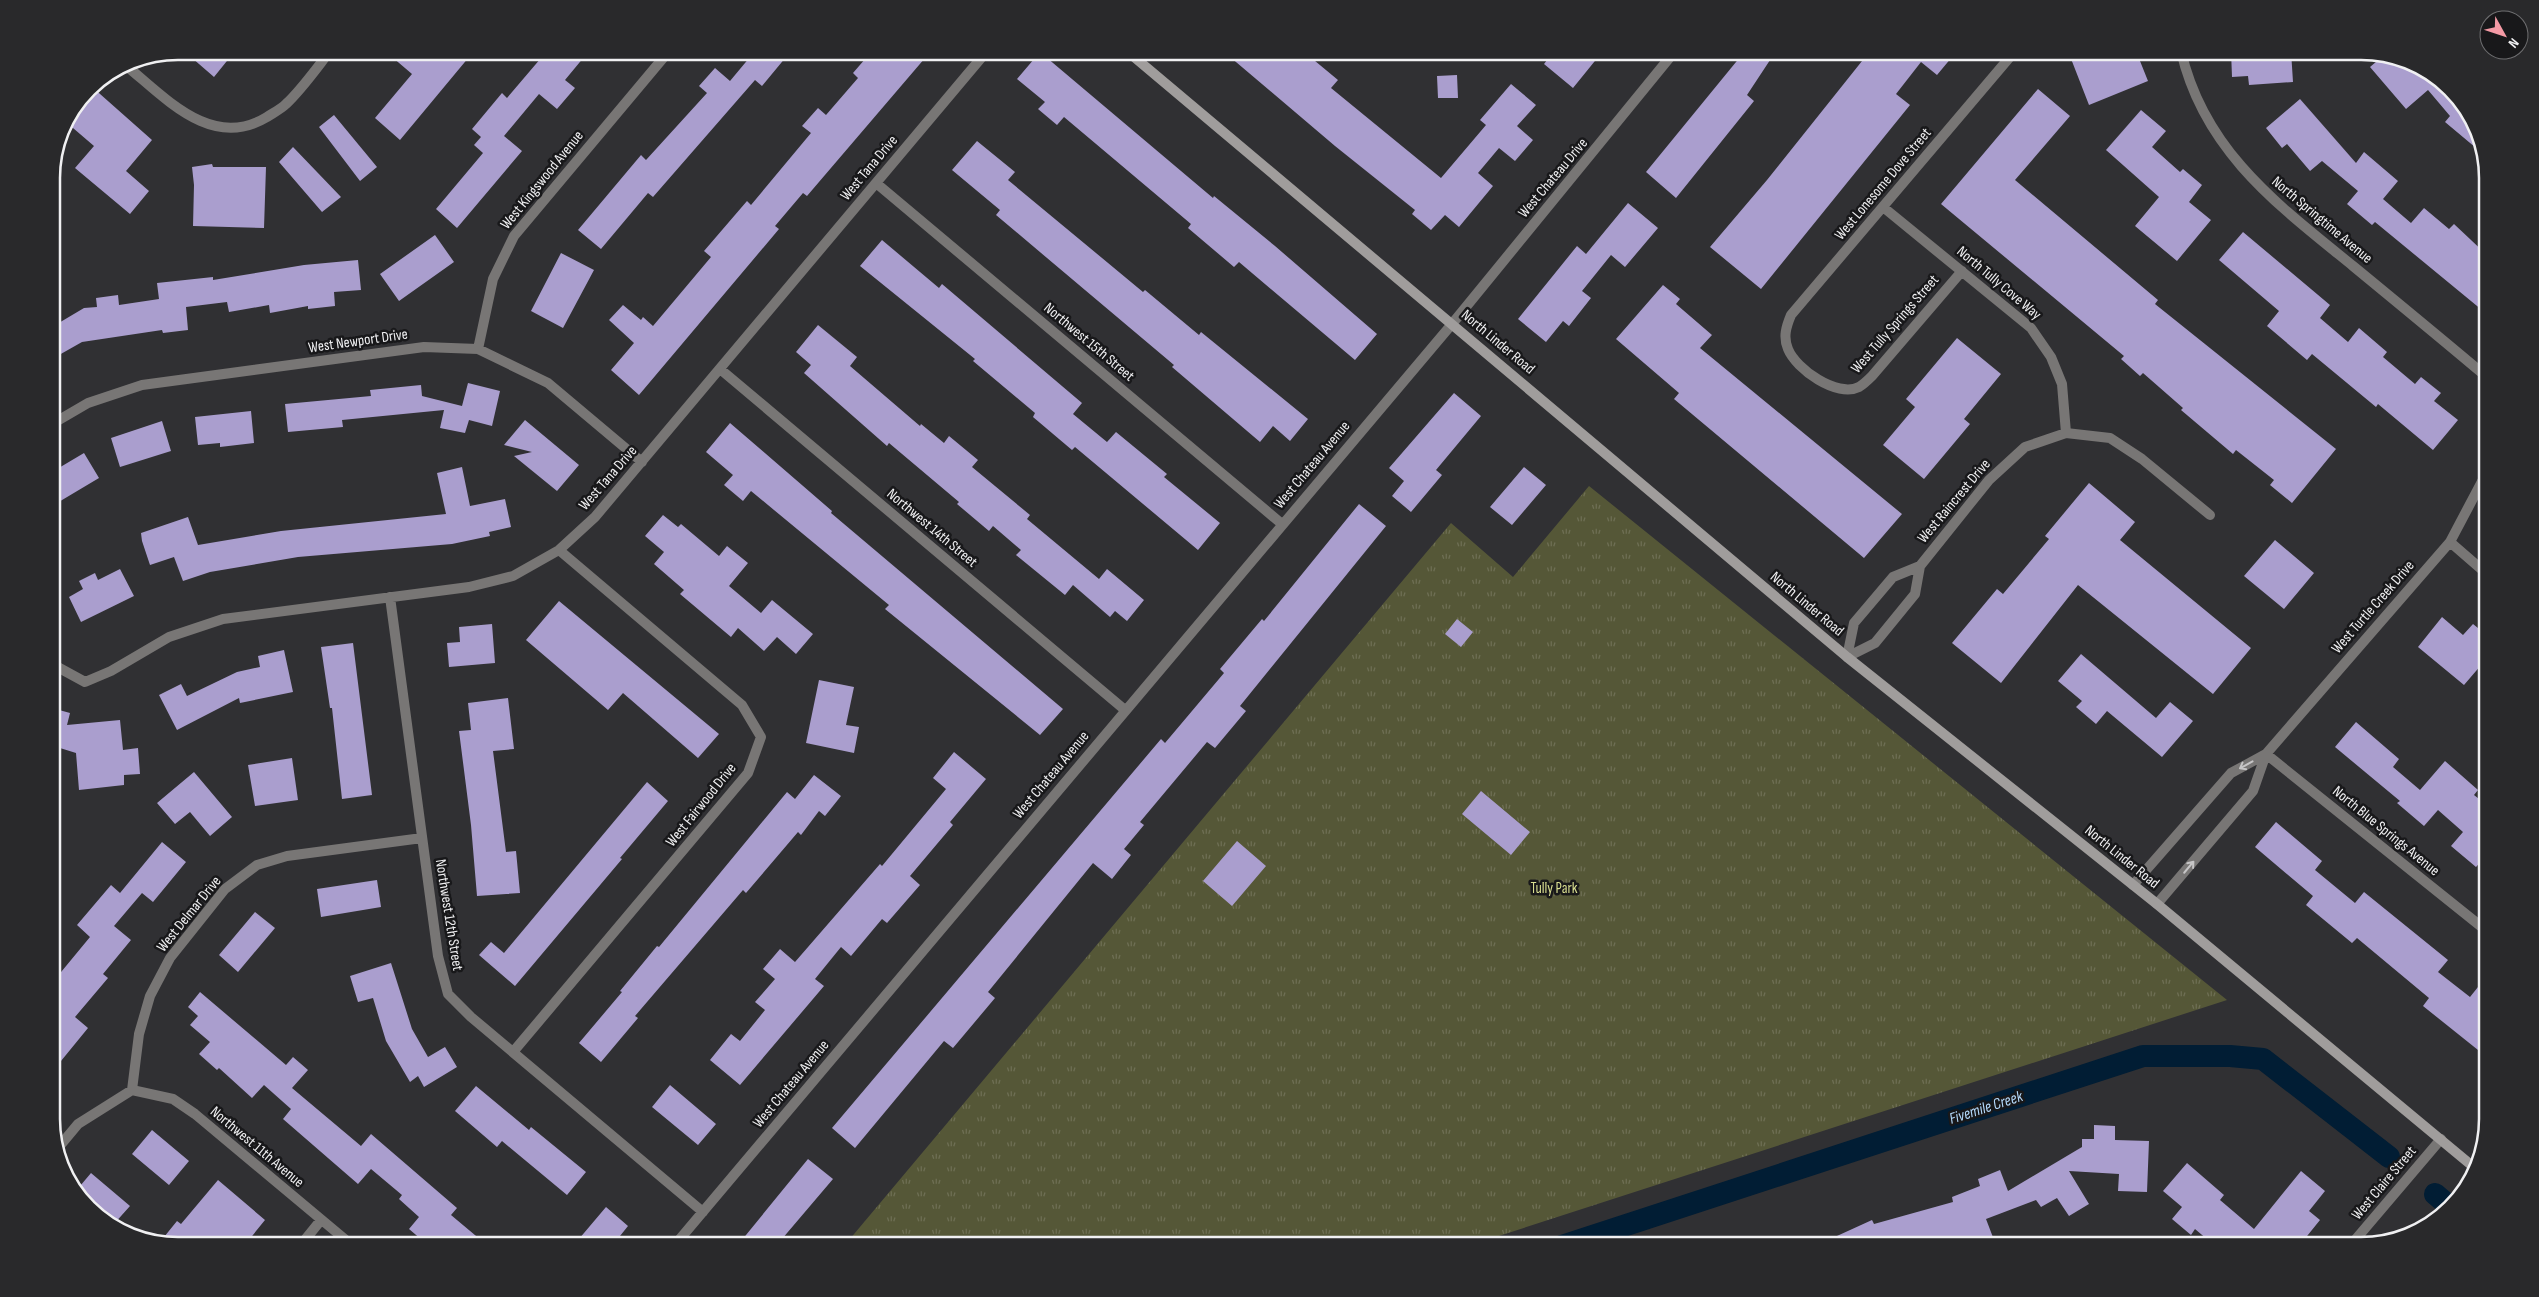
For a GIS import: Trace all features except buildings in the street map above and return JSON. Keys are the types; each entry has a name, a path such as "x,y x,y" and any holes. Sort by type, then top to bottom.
{"main road":[{"name":"North Linder Road","path":"1138,60 1660,501 1848,657 2157,904 2470,1164"}],"street":[{"path":"131,70 190,116 212,127 235,129 257,123 285,105 322,60"},
{"name":"West Kingswood Avenue","path":"478,349 493,278 514,236 662,60"},
{"name":"West Tana Drive","path":"60,668 85,682 169,637 223,619 469,586 513,576 559,550 595,518 979,60"},
{"name":"West Chateau Drive","path":"1452,324 1668,60"},
{"name":"West Lonesome Dove Street","path":"1847,389 1824,384 1794,359 1786,341 1785,329 1791,315 2007,60"},
{"name":"North Springtime Avenue","path":"2184,60 2190,82 2212,128 2226,149 2259,188 2479,371"},
{"name":"Northwest 15th Street","path":"876,183 1282,524"},
{"name":"North Tully Cove Way","path":"1883,207 2031,328 2051,357 2062,384 2066,433"},
{"name":"West Tully Springs Street","path":"1847,389 1859,387 1872,376 1962,271"},
{"name":"West Chateau Avenue","path":"682,1237 1452,324"},
{"name":"West Newport Drive","path":"60,419 88,403 142,385 424,347 478,349 548,384 642,462"},
{"name":"Northwest 14th Street","path":"720,369 1126,710"},
{"path":"2066,433 2110,438 2142,459 2210,515"},
{"name":"West Raincrest Drive","path":"1848,657 1854,622 1893,577 1920,566 1996,473 2025,447 2066,433"},
{"name":"West Turtle Creek Drive","path":"2133,885 2231,773 2266,754 2450,542 2479,487"},
{"path":"2450,542 2479,567"},
{"name":"West Fairwood Drive","path":"513,1052 748,773 762,737 742,705 559,550"},
{"name":"West Raincrest Drive","path":"1848,657 1875,643 1915,594 1920,566"},
{"name":"Northwest 12th Street","path":"390,597 438,956 448,994 513,1052 703,1212"},
{"name":"West Turtle Creek Drive","path":"2157,904 2253,791 2266,754"},
{"name":"North Blue Springs Avenue","path":"2266,754 2479,925"},
{"name":"West Delmar Drive","path":"132,1090 139,1034 150,996 170,958 225,889 257,865 287,856 422,838"},
{"path":"62,1143 78,1124 132,1090"},
{"name":"Northwest 11th Avenue","path":"132,1090 173,1099 194,1114 342,1237"},
{"name":"West Claire Street","path":"2358,1237 2440,1139"},
{"path":"307,1237 321,1220"}],"green space":[{"name":"Tully Park","path":"1589,486 2227,1000 1496,1237 852,1237 1451,523 1513,577"}],"waterway":[{"name":"Fivemile Creek","path":"1590,1237 2143,1056 2230,1056 2263,1059 2389,1157"},
{"name":"Fivemile Creek","path":"2435,1194 2445,1202"}]}
